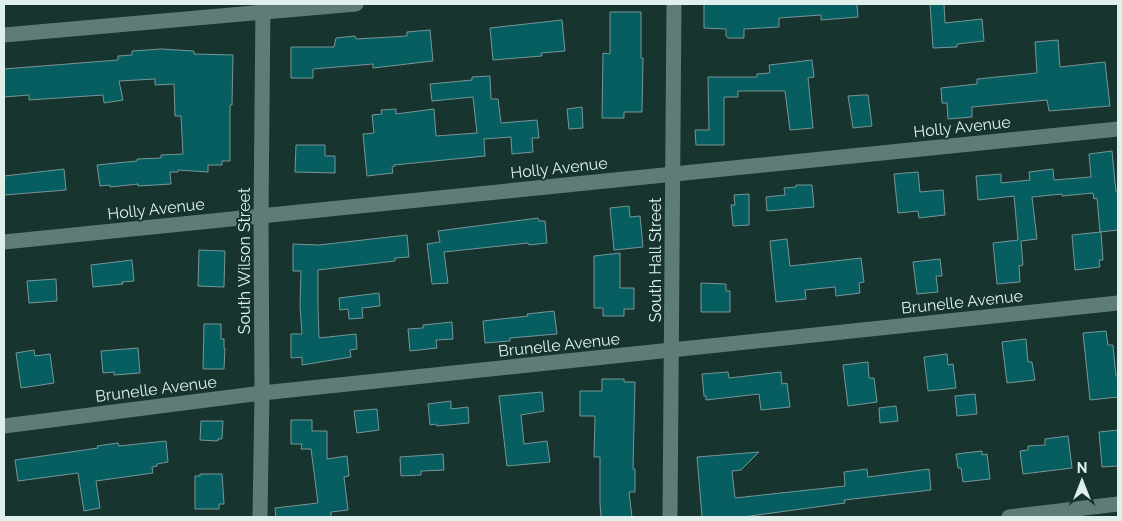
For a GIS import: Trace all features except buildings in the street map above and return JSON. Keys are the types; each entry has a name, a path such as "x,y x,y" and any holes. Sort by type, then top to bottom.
{"street":[{"path":"4,34 263,8 356,4"},
{"name":"South Hall Street","path":"670,517 674,4"},
{"name":"South Wilson Street","path":"260,517 263,8"},
{"name":"Holly Avenue","path":"4,242 1118,129"},
{"name":"Brunelle Avenue","path":"4,426 262,393 1118,303"},
{"path":"1009,517 1118,504"}]}
